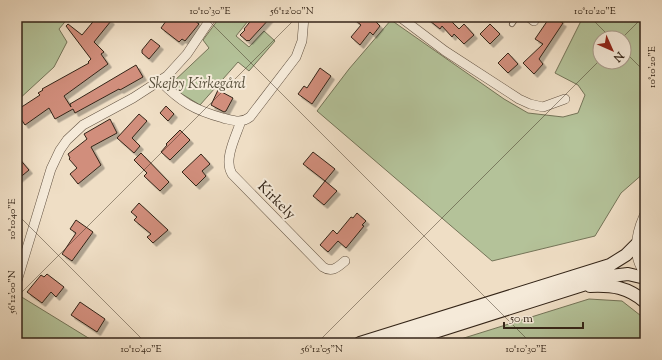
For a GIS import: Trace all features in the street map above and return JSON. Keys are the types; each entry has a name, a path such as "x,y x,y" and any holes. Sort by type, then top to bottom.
{"main road":[{"path":"360,343 610,265 626,255 637,244"},
{"path":"400,343 611,276 628,274 645,278"},
{"path":"577,287 605,286 623,289 638,296 645,302"}],"street":[{"path":"17,281 50,169 66,140 83,125 134,98 167,76 187,54 212,17"},
{"path":"160,81 174,94 198,110 245,121 250,117 296,57 302,41 304,17"},
{"path":"400,17 445,50 519,99 530,104 543,107 565,99"},
{"name":"Kirkely","path":"240,121 228,159 229,169 232,174 323,267 327,270 335,269 345,261"},
{"path":"645,216 639,229 637,244 638,257 645,272"}],"lane":[{"path":"512,24 517,17"}],"green space":[{"path":"17,17 69,17 59,29 67,42 54,67 17,101"},
{"name":"Skejby Kirkegård","path":"220,17 249,17 248,21 236,36 249,47 264,31 275,41 249,71 238,62 200,105 172,88 172,83 209,48 203,40"},
{"path":"583,17 645,17 645,172 621,193 595,236 492,261 317,111 349,69 391,20 504,99 528,113 563,117 578,113 585,95 578,85 555,73"},
{"path":"20,296 90,339 88,343 17,343 17,301"},
{"path":"589,299 622,301 645,319 645,343 448,343"}],"building":[{"path":"97,17 106,17 111,21 94,42 104,52 101,54 108,64 64,96 71,107 70,104 136,65 143,77 75,113 73,109 55,119 49,108 25,125 17,113 17,110 40,95 38,93 43,90 42,89 89,63 88,62 91,59 66,26 68,24 82,35"},
{"path":"169,17 198,17 195,21 199,24 185,41 182,39 179,42 161,28"},
{"path":"254,17 271,17 249,41 247,41 240,35"},
{"path":"351,17 371,17 380,26 373,35 370,32 360,45 351,37 361,25"},
{"path":"425,17 449,17 448,18 459,29 464,24 474,35 464,44 454,34 452,37 442,26 440,29"},
{"path":"550,17 562,17 559,21 563,23 539,59 543,64 534,74 523,63 543,44 535,39"},
{"path":"490,24 500,34 490,44 480,34"},
{"path":"151,39 160,46 149,59 142,53 142,50"},
{"path":"508,53 518,64 508,73 498,63"},
{"path":"320,68 331,76 312,104 298,94 304,86 307,88"},
{"path":"218,90 233,98 224,112 211,105"},
{"path":"166,106 174,114 168,121 160,113"},
{"path":"139,114 147,121 132,138 140,146 134,153 117,138"},
{"path":"110,119 117,133 91,147 101,165 78,184 70,174 77,168 69,159 68,154 87,139 84,134"},
{"path":"180,130 190,140 170,160 161,152 167,145 166,144"},
{"path":"313,152 335,169 325,181 303,164"},
{"path":"141,153 169,182 160,191 144,176 147,173 134,160"},
{"path":"201,154 210,164 202,171 206,176 196,186 182,172"},
{"path":"17,156 29,170 17,180"},
{"path":"325,181 337,191 324,205 313,196"},
{"path":"139,203 168,230 153,243 147,237 151,234 134,220 137,217 131,212"},
{"path":"357,213 366,221 362,225 364,226 346,248 338,241 328,252 320,245 333,230 337,234 351,217 353,218"},
{"path":"76,220 93,232 72,261 62,254 76,233 70,229"},
{"path":"47,274 64,287 56,297 51,292 42,303 27,292 41,275 44,277"},
{"path":"80,302 105,319 97,332 71,315"}]}
